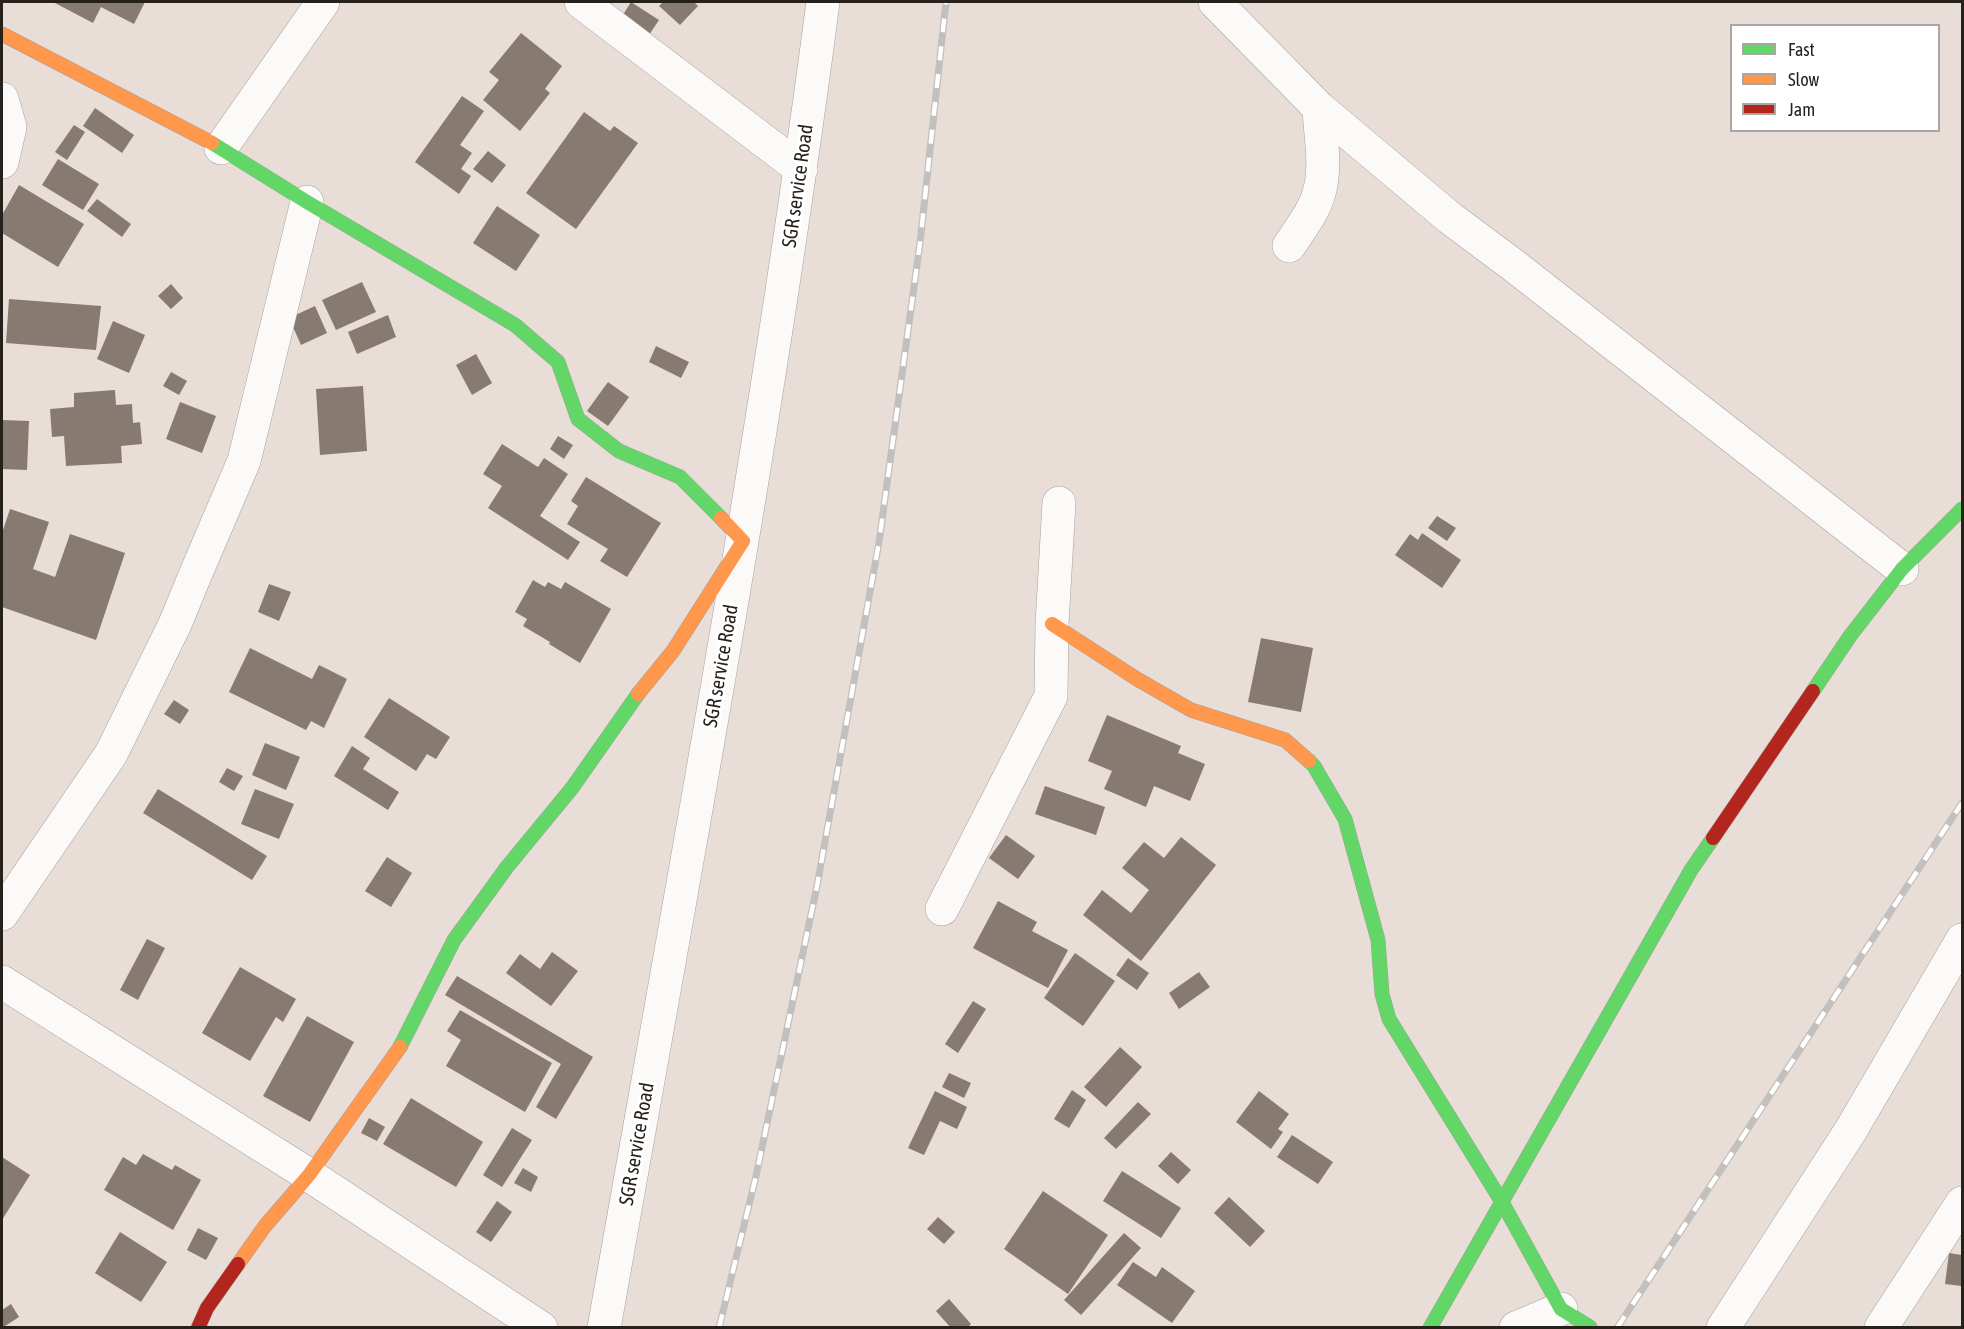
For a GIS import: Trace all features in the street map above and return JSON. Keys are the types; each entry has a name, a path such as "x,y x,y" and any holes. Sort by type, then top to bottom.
{"street":[{"path":"220,148 323,2"},
{"path":"581,2 801,169"},
{"name":"SGR service Road","path":"604,1328 743,541 801,169 823,2"},
{"path":"1215,2 1319,108 1450,219 1513,265 1902,569"},
{"path":"2,34 220,148 515,325 558,362 578,419 619,451 680,477 743,541 673,651 630,705 572,788 507,867 454,940 401,1046 357,1104 309,1175 265,1226 207,1308 198,1328"},
{"path":"2,99 10,127 2,162"},
{"path":"1289,246 1311,211 1319,194 1323,177 1319,108"},
{"path":"2,914 111,754 175,624 244,461 307,202"},
{"path":"942,909 1051,696 1052,624 1059,503"},
{"path":"1430,1328 1691,870 1850,636 1902,569 1962,509"},
{"path":"1052,624 1137,679 1191,710 1285,740 1314,766 1345,819 1378,940 1382,994 1389,1019 1502,1202 1561,1309 1590,1327"},
{"path":"1723,1328 1851,1130 1962,940"},
{"path":"2,982 309,1175 541,1328"},
{"path":"1881,1328 1962,1203"},
{"path":"1516,1328 1561,1309"}],"building":[{"path":"53,2 145,2 134,24 101,7 93,23"},
{"path":"631,2 659,20 649,35 621,18"},
{"path":"663,2 694,2 698,6 680,25 659,6"},
{"path":"521,33 562,66 545,89 550,93 520,131 483,100 499,80 489,72"},
{"path":"462,96 484,111 460,145 472,153 461,169 471,176 459,194 415,162"},
{"path":"95,108 134,135 122,153 83,126"},
{"path":"584,112 610,131 614,126 638,143 576,229 526,193"},
{"path":"74,125 85,132 67,160 55,152"},
{"path":"488,151 506,165 492,183 473,169"},
{"path":"58,159 99,184 83,210 42,185"},
{"path":"19,185 84,224 58,267 2,233 2,215"},
{"path":"97,199 131,224 122,237 87,211"},
{"path":"497,206 540,235 516,271 473,243"},
{"path":"362,282 376,312 336,330 322,300"},
{"path":"171,284 183,298 171,309 158,296"},
{"path":"9,299 101,306 96,350 6,343"},
{"path":"315,306 327,333 301,345 289,318"},
{"path":"388,315 396,337 357,354 348,332"},
{"path":"113,321 145,335 129,373 97,359"},
{"path":"656,346 689,362 681,378 649,362"},
{"path":"476,354 492,383 472,395 456,365"},
{"path":"171,372 187,381 179,395 163,386"},
{"path":"608,382 629,397 608,426 587,411"},
{"path":"363,386 367,451 320,455 316,389"},
{"path":"115,390 116,405 132,404 133,423 140,422 142,444 121,446 122,463 66,466 64,436 52,437 50,409 74,407 74,393"},
{"path":"180,402 216,416 202,453 166,439"},
{"path":"2,420 29,421 27,470 2,469"},
{"path":"558,436 573,445 564,459 550,449"},
{"path":"502,444 538,467 544,458 568,474 540,516 580,542 568,560 488,508 502,486 483,474"},
{"path":"586,477 661,523 627,577 600,561 608,549 567,524 578,506 571,501"},
{"path":"10,509 49,522 33,569 55,577 70,534 125,553 96,640 2,607 2,533"},
{"path":"1437,516 1456,528 1447,541 1428,528"},
{"path":"1422,533 1461,560 1442,588 1395,555 1410,534 1418,540"},
{"path":"533,580 545,587 548,582 561,589 565,582 611,609 580,663 523,626 527,619 515,612"},
{"path":"269,584 291,592 279,621 258,612"},
{"path":"1261,638 1313,648 1301,712 1248,702"},
{"path":"250,648 312,679 319,665 347,679 324,728 311,721 306,730 229,692"},
{"path":"389,698 450,737 436,759 427,754 416,771 364,737"},
{"path":"174,700 189,710 180,724 164,714"},
{"path":"1107,715 1181,746 1178,753 1205,764 1190,801 1154,786 1146,807 1104,789 1112,771 1088,761"},
{"path":"265,743 300,757 286,790 252,775"},
{"path":"352,746 370,758 363,769 399,792 388,810 334,776"},
{"path":"227,768 243,776 234,791 219,782"},
{"path":"1045,786 1105,807 1096,835 1035,814"},
{"path":"158,789 267,856 252,880 143,813"},
{"path":"255,789 294,804 279,839 241,824"},
{"path":"1006,835 1035,856 1018,879 989,858"},
{"path":"1181,837 1216,865 1141,961 1083,915 1102,890 1131,913 1149,890 1122,868 1144,842 1164,858"},
{"path":"387,857 412,873 391,907 365,891"},
{"path":"998,901 1037,922 1032,931 1068,950 1048,988 973,948"},
{"path":"147,939 165,948 138,1000 120,990"},
{"path":"552,952 578,971 551,1006 506,973 520,954 540,969"},
{"path":"1075,953 1115,981 1083,1026 1044,998"},
{"path":"1128,958 1149,973 1137,990 1116,975"},
{"path":"240,967 296,999 283,1022 276,1017 250,1061 202,1033"},
{"path":"1199,972 1210,987 1179,1009 1169,993"},
{"path":"457,976 593,1057 556,1119 536,1107 561,1064 445,995"},
{"path":"973,1001 986,1009 958,1053 945,1044"},
{"path":"460,1010 552,1063 525,1112 446,1066 461,1040 447,1031"},
{"path":"307,1016 354,1042 310,1122 263,1096"},
{"path":"1120,1047 1142,1067 1106,1107 1084,1087"},
{"path":"949,1073 971,1083 964,1098 942,1087"},
{"path":"1072,1090 1086,1100 1069,1128 1054,1119"},
{"path":"935,1091 967,1107 957,1129 940,1121 924,1155 908,1148"},
{"path":"1259,1091 1289,1114 1278,1129 1283,1132 1271,1149 1236,1122"},
{"path":"411,1098 483,1142 456,1187 383,1144"},
{"path":"1138,1102 1151,1114 1116,1149 1104,1138"},
{"path":"369,1118 385,1127 377,1141 361,1133"},
{"path":"512,1128 532,1140 502,1187 483,1175"},
{"path":"1292,1135 1333,1162 1318,1184 1277,1157"},
{"path":"1171,1152 1191,1170 1178,1184 1158,1166"},
{"path":"143,1154 172,1170 175,1165 201,1180 173,1230 104,1190 123,1157 136,1165"},
{"path":"2,1157 30,1175 2,1220"},
{"path":"523,1168 538,1177 531,1192 514,1183"},
{"path":"1122,1171 1181,1208 1161,1238 1103,1201"},
{"path":"1043,1191 1108,1235 1068,1294 1004,1249"},
{"path":"1229,1197 1265,1231 1250,1247 1214,1213"},
{"path":"497,1201 512,1212 491,1242 476,1232"},
{"path":"938,1217 955,1232 944,1244 927,1229"},
{"path":"198,1228 218,1238 206,1260 187,1250"},
{"path":"120,1232 167,1262 141,1302 95,1273"},
{"path":"1124,1233 1141,1248 1081,1315 1064,1300"},
{"path":"1949,1253 1962,1255 1962,1286 1945,1284"},
{"path":"1133,1262 1156,1277 1162,1267 1195,1291 1172,1323 1117,1285"},
{"path":"949,1299 971,1324 967,1328 951,1328 936,1311"},
{"path":"11,1304 19,1317 2,1328 2,1310"}],"railway":[{"path":"719,1328 756,1176 817,886 879,542 920,243 946,2"},
{"path":"1617,1328 1962,803"}],"traffic: fast":[{"path":"212,143 515,325 558,362 578,419 619,451 680,477 721,518"},
{"path":"1813,691 1850,636 1902,569 1962,509"},
{"path":"400,1047 454,940 507,867 572,788 638,694"},
{"path":"1309,761 1345,819 1378,940 1382,994 1389,1019 1502,1202 1561,1309 1590,1327"},
{"path":"1430,1328 1691,870 1713,838"}],"traffic: slow":[{"path":"2,34 212,143"},
{"path":"638,694 673,651 743,541 721,518"},
{"path":"1052,624 1137,679 1191,710 1285,740 1309,761"},
{"path":"238,1264 265,1226 309,1175 400,1047"}],"traffic: jam":[{"path":"1713,838 1813,691"},
{"path":"198,1328 207,1308 238,1264"}]}
